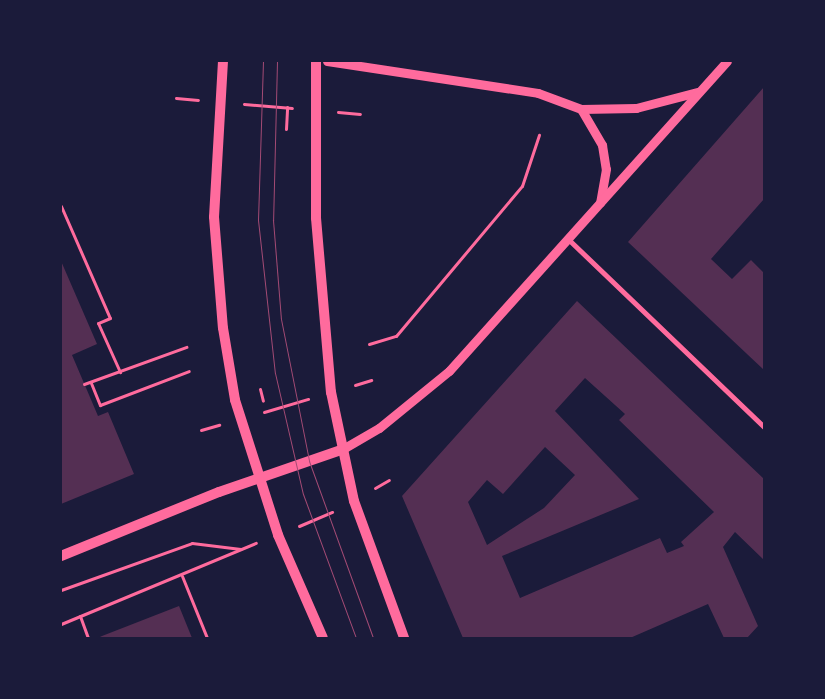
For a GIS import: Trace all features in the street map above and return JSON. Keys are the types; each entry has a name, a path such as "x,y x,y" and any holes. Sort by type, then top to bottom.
{"main road":[{"path":"223,61 217,101 214,217 222,318 235,400 257,479 278,535 323,638"},
{"path":"316,61 316,218 331,392 341,450 354,501 404,638"},
{"path":"61,556 257,479 341,450"}],"street":[{"path":"328,61 559,98 581,110 602,145 606,169 600,205"},
{"path":"341,450 379,428 449,371 600,205 727,61"},
{"path":"581,110 636,108 698,92"},
{"path":"568,239 764,427"}],"path":[{"path":"176,98 360,114"},
{"path":"286,130 287,107"},
{"path":"369,344 396,336 522,186 539,135"},
{"path":"61,206 110,318 98,323 120,372"},
{"path":"84,384 186,347"},
{"path":"91,383 100,405 189,372"},
{"path":"265,412 308,399"},
{"path":"61,624 182,576 278,535 354,501 389,480"},
{"path":"61,590 192,543 242,549"},
{"path":"182,576 206,638"},
{"path":"80,616 88,638"}],"building":[{"path":"764,87 764,199 711,259 732,279 751,260 764,273 764,370 628,242"},
{"path":"61,261 97,344 72,355 98,416 108,412 134,474 61,504"},
{"path":"577,301 764,479 764,560 735,532 723,547 758,626 747,638 724,638 708,604 630,638 463,638 402,496","holes":["585,378 625,414 619,420 714,512 681,542 684,546 667,553 660,538 520,598 502,556 639,499 555,411","545,447 575,475 544,508 487,545 468,502 487,480 503,494"]},
{"path":"179,606 192,638 98,638 102,636"}],"tram line":[{"path":"263,61 258,220 275,373 303,494 356,638"},
{"path":"277,61 273,220 281,319 309,461 373,638"}]}
